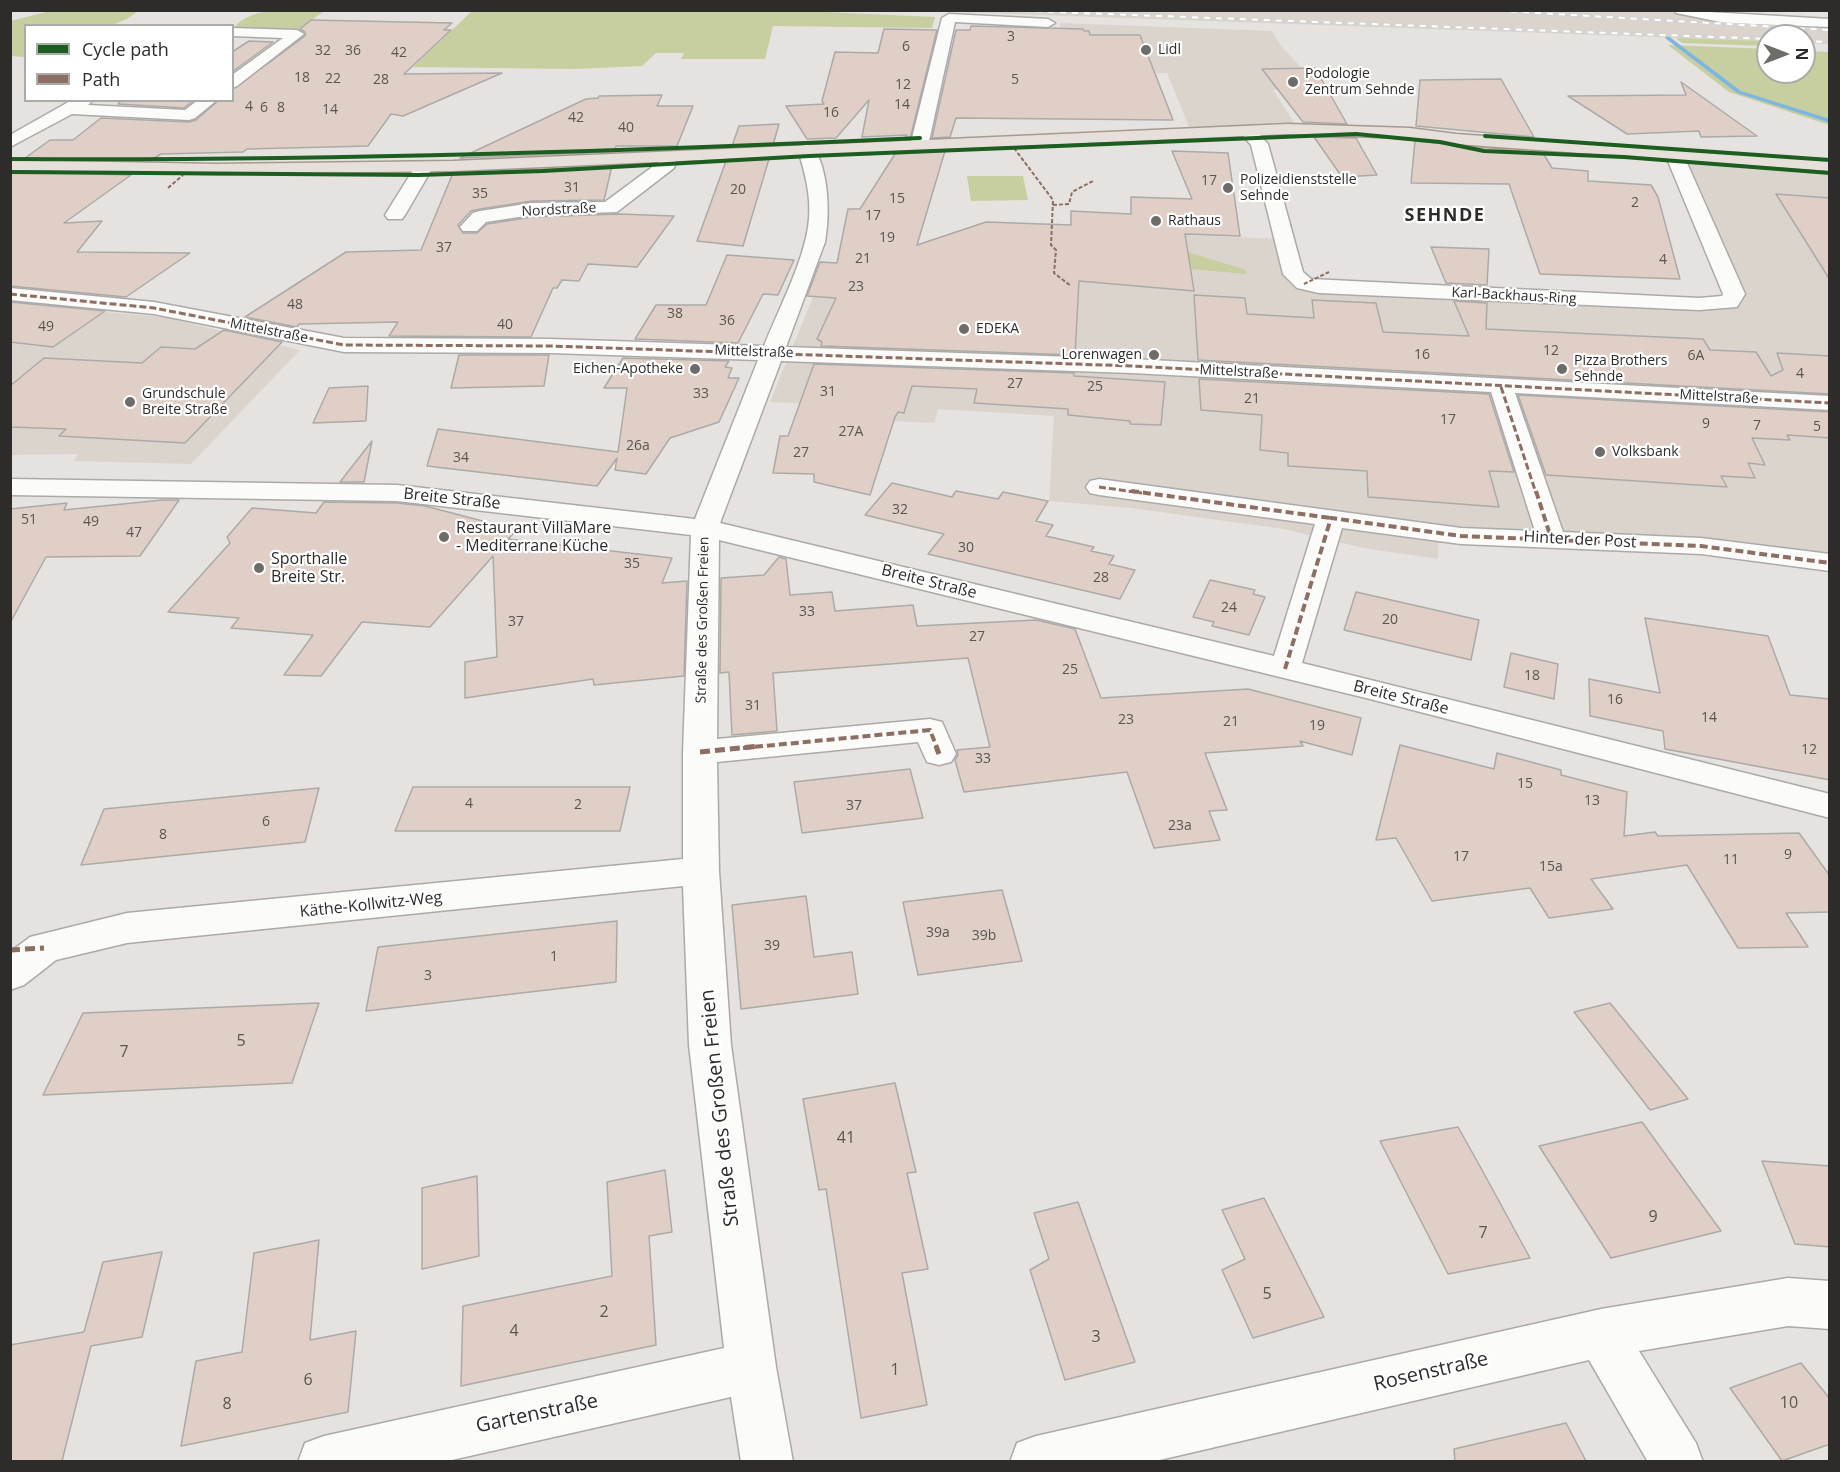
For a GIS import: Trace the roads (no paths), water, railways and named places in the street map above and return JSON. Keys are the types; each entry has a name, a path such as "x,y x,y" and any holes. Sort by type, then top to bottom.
{"main road":[{"path":"10,165 216,169 424,166 1247,131 1346,130 1830,166"}],"street":[{"path":"1681,10 1725,19 1830,23"},
{"path":"223,24 238,15"},
{"path":"919,146 950,18 1048,23"},
{"path":"234,32 297,34 234,81"},
{"path":"10,142 82,102"},
{"path":"70,109 189,115 206,102"},
{"name":"Karl-Backhaus-Ring","path":"1247,131 1259,144 1293,274 1304,284 1331,288 1699,304 1730,302 1734,294 1674,154"},
{"name":"Straße des Großen Freien","path":"766,1461 751,1367 710,1046 701,871 700,752 705,528 815,242 819,223 819,190 807,150"},
{"name":"Nordstraße","path":"470,228 480,217 532,209 610,207 668,164 668,157"},
{"path":"395,215 424,166"},
{"name":"Mittelstraße","path":"10,294 154,308 344,345 551,346 1132,366 1830,403"},
{"path":"1501,387 1551,538"},
{"name":"Breite Straße","path":"10,487 149,487 397,493 705,528 1286,669 1830,806"},
{"name":"Hinter der Post","path":"1099,487 1461,536 1701,546 1830,563"},
{"path":"1286,669 1331,518"},
{"path":"700,752 930,730 939,754"},
{"name":"Käthe-Kollwitz-Weg","path":"10,974 27,949 127,928 701,871"},
{"name":"Rosenstraße","path":"1036,1461 1602,1333 1788,1302 1830,1305"},
{"path":"1602,1333 1677,1461"},
{"name":"Gartenstraße","path":"324,1461 751,1367"}],"waterway":[{"path":"1667,37 1739,92 1830,121"}],"railway":[{"path":"1000,10 1756,39"},
{"path":"1487,10 1830,30"},
{"path":"1816,41 1830,42"}],"place":[{"name":"Lidl","path":"1146,50"},
{"name":"Podologie Zentrum Sehnde","path":"1293,82"},
{"name":"Polizeidienststelle Sehnde","path":"1228,188"},
{"name":"Rathaus","path":"1156,221"},
{"name":"EDEKA","path":"964,329"},
{"name":"Lorenwagen","path":"1154,355"},
{"name":"Eichen-Apotheke","path":"695,369"},
{"name":"Pizza Brothers Sehnde","path":"1562,369"},
{"name":"Grundschule Breite Straße","path":"130,402"},
{"name":"Volksbank","path":"1600,452"},
{"name":"Restaurant VillaMare - Mediterrane Küche","path":"444,537"},
{"name":"Sporthalle Breite Str.","path":"259,568"}],"district":[{"name":"SEHNDE","path":"1445,216"}]}
